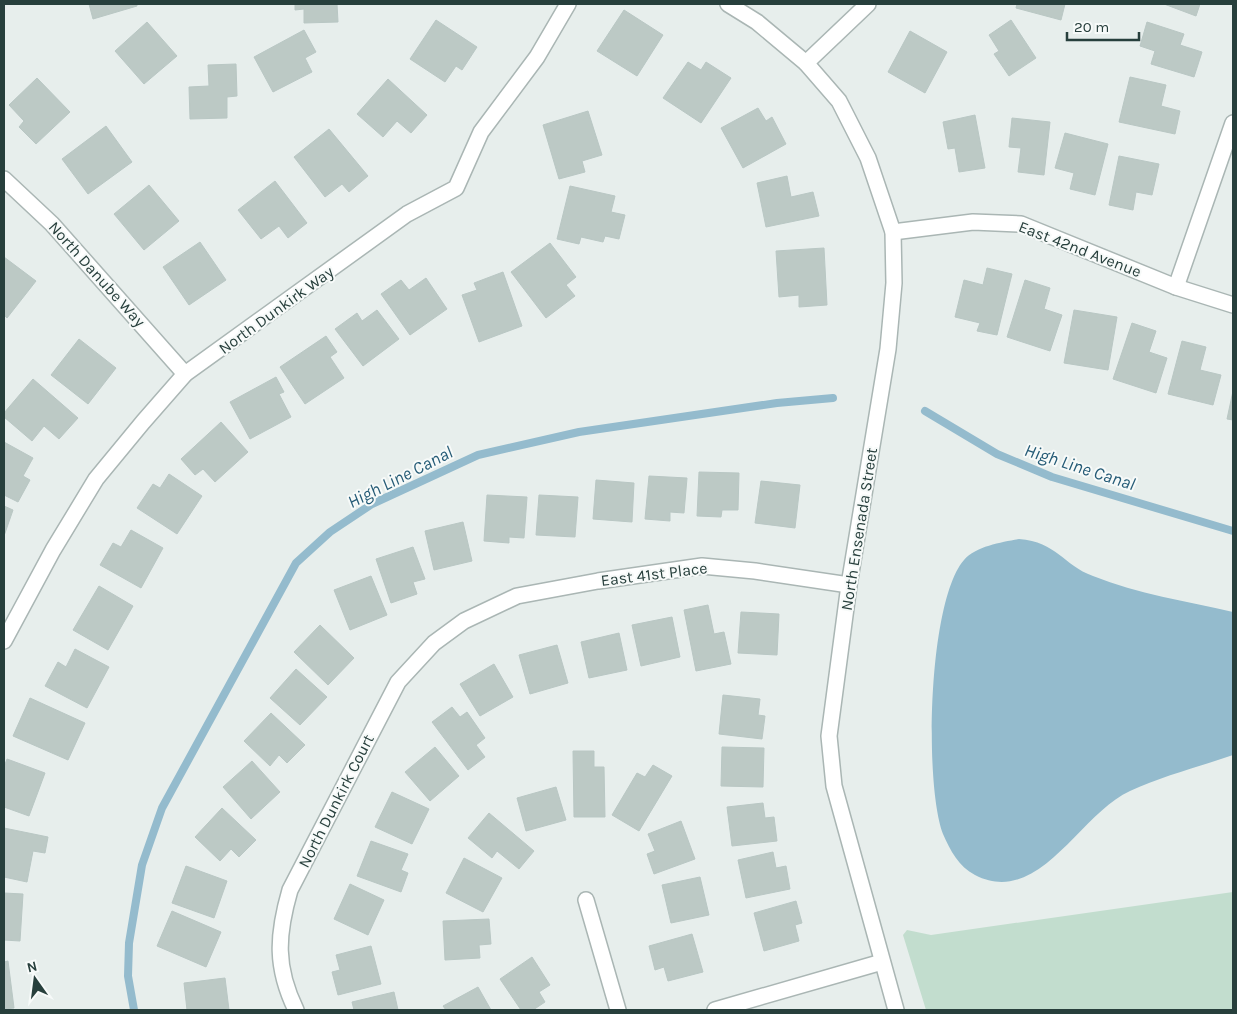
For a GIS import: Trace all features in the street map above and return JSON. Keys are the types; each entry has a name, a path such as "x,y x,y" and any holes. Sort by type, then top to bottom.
{"street":[{"name":"North Dunkirk Way","path":"4,641 53,550 96,479 185,374 407,214 456,188 480,132 537,57 568,4"},
{"name":"North Ensenada Street","path":"728,4 756,22 806,62 839,101 868,158 892,232 894,282 886,361 849,586 829,736 834,786 896,1010"},
{"path":"806,62 868,4"},
{"path":"1176,287 1233,123"},
{"name":"North Danube Way","path":"4,179 52,224 185,374"},
{"name":"East 42nd Avenue","path":"892,232 973,222 1020,224 1176,287 1233,305"},
{"name":"East 41st Place","path":"464,621 517,596 598,581 702,566 755,571 849,586"},
{"name":"North Dunkirk Court","path":"296,1010 290,997 280,962 281,922 290,890 398,682 434,644 464,621"},
{"path":"586,900 618,1010"},
{"path":"715,1010 882,962"}],"green space":[{"path":"1233,892 1233,1010 926,1010 903,935 907,930 931,935"}],"water":[{"path":"1019,539 1042,544 1074,566 1110,582 1233,612 1233,755 1168,776 1130,791 1111,803 1093,818 1039,869 1019,879 998,882 969,872 952,852 943,834 937,810 933,776 933,694 943,613 952,581 964,560 975,551 990,545"}],"building":[{"path":"89,4 137,4 137,6 93,19"},
{"path":"295,4 337,4 338,22 304,23 304,9 295,10"},
{"path":"1017,4 1065,4 1061,20 1016,8"},
{"path":"1164,4 1200,4 1196,16"},
{"path":"624,10 663,35 637,76 597,51"},
{"path":"436,20 477,47 462,70 456,66 445,82 410,59"},
{"path":"1011,20 1036,58 1009,76 994,54 999,51 989,35"},
{"path":"147,22 177,56 144,84 115,51"},
{"path":"1147,22 1184,34 1180,45 1202,52 1194,77 1151,64 1155,51 1140,46"},
{"path":"304,30 316,52 305,58 312,72 273,92 254,57"},
{"path":"910,31 947,52 925,93 888,72"},
{"path":"688,62 701,70 706,62 731,78 701,123 663,98"},
{"path":"236,64 237,96 227,97 227,118 190,119 189,87 209,86 208,65"},
{"path":"1130,77 1166,85 1161,106 1180,111 1175,134 1119,122"},
{"path":"37,78 70,112 36,144 19,127 24,121 9,105"},
{"path":"388,79 427,115 411,133 397,121 383,137 357,114"},
{"path":"758,108 766,121 772,117 786,144 743,168 721,128"},
{"path":"588,111 602,155 582,161 585,172 559,179 543,125"},
{"path":"975,115 985,168 959,172 955,148 948,149 943,122"},
{"path":"1012,118 1050,122 1044,175 1018,172 1021,148 1009,147"},
{"path":"106,126 132,162 88,194 62,159"},
{"path":"329,129 368,176 349,192 342,184 325,197 294,157"},
{"path":"1065,133 1108,144 1095,195 1070,189 1074,173 1055,168"},
{"path":"1119,156 1159,164 1152,195 1136,192 1133,210 1109,205"},
{"path":"787,176 791,197 813,192 819,216 766,227 757,183"},
{"path":"275,181 307,223 288,238 279,226 261,239 238,210"},
{"path":"149,185 179,221 144,250 114,214"},
{"path":"570,186 615,196 611,212 625,215 619,239 605,236 603,242 581,237 579,244 557,239"},
{"path":"200,242 226,280 189,305 163,267"},
{"path":"550,243 576,277 566,285 575,296 546,318 511,272"},
{"path":"824,248 827,305 799,307 799,295 779,297 776,251"},
{"path":"4,257 36,281 7,318 4,315"},
{"path":"987,268 1012,274 997,335 977,331 980,323 955,317 964,280 983,285"},
{"path":"503,272 522,326 479,342 462,295 477,290 474,283"},
{"path":"426,278 447,309 410,335 381,294 401,280 409,290"},
{"path":"1025,280 1050,288 1044,309 1062,315 1050,351 1007,337"},
{"path":"377,310 399,339 363,366 335,329 357,313 362,321"},
{"path":"1074,310 1117,317 1108,370 1064,363"},
{"path":"1132,323 1156,331 1149,352 1167,358 1156,393 1113,379"},
{"path":"326,336 337,352 330,357 344,378 305,404 280,367"},
{"path":"79,339 116,368 88,404 51,375"},
{"path":"1182,341 1206,347 1200,370 1221,375 1213,405 1168,394"},
{"path":"276,377 284,392 279,394 291,417 250,439 230,402"},
{"path":"33,379 78,418 59,439 44,426 32,441 4,417 4,413"},
{"path":"1233,391 1233,420 1227,419"},
{"path":"221,422 248,452 215,482 203,469 195,475 181,459"},
{"path":"4,442 33,458 23,476 30,480 18,502 4,495"},
{"path":"699,472 739,473 738,510 722,510 721,517 697,516"},
{"path":"169,474 202,496 177,534 137,508 153,484 160,488"},
{"path":"649,476 687,478 684,513 670,512 670,521 645,519"},
{"path":"596,480 634,483 632,522 593,519"},
{"path":"761,481 800,485 795,528 755,523"},
{"path":"487,495 527,497 524,538 509,537 509,543 484,541"},
{"path":"539,495 578,497 575,537 536,535"},
{"path":"4,506 13,510 4,536"},
{"path":"463,522 472,561 434,570 425,531"},
{"path":"131,530 163,548 141,588 100,565 113,543 121,547"},
{"path":"413,547 425,579 413,582 417,594 391,603 376,559"},
{"path":"371,576 387,615 350,630 334,590"},
{"path":"99,586 133,606 108,650 73,630"},
{"path":"708,605 714,634 724,632 731,664 696,671 684,610"},
{"path":"741,612 779,614 777,655 738,653"},
{"path":"672,617 680,657 641,666 632,625"},
{"path":"320,625 354,658 328,685 294,652"},
{"path":"619,633 627,670 589,678 581,642"},
{"path":"557,645 568,683 530,694 519,655"},
{"path":"75,649 109,667 87,708 45,686 58,662 66,667"},
{"path":"494,664 513,697 480,716 460,684"},
{"path":"296,669 327,697 300,725 270,698"},
{"path":"723,695 760,699 758,715 765,716 762,739 719,734"},
{"path":"30,698 85,723 68,760 13,736"},
{"path":"452,707 460,717 467,712 485,738 476,745 485,757 468,770 432,722"},
{"path":"271,713 305,745 287,763 279,755 270,766 244,741"},
{"path":"435,747 459,776 430,801 405,772"},
{"path":"722,747 764,748 763,787 721,786"},
{"path":"573,751 594,751 594,767 604,767 605,817 574,817"},
{"path":"7,759 45,773 29,816 4,807 4,767"},
{"path":"252,761 280,792 251,819 223,787"},
{"path":"653,765 672,776 639,831 612,815 637,773 645,777"},
{"path":"556,787 566,820 526,831 517,798"},
{"path":"392,792 429,809 412,844 375,827"},
{"path":"763,803 765,818 774,817 777,841 732,846 727,807"},
{"path":"222,808 256,840 239,857 231,849 220,861 195,837"},
{"path":"489,813 534,851 519,869 497,851 492,858 468,838"},
{"path":"681,821 695,859 654,874 647,854 655,851 648,834"},
{"path":"4,828 48,837 45,853 33,851 27,882 4,877"},
{"path":"371,841 408,854 401,870 408,873 401,892 357,876"},
{"path":"773,852 776,868 786,866 790,889 746,898 738,860"},
{"path":"464,858 502,878 483,912 446,893"},
{"path":"186,866 227,881 214,918 172,903"},
{"path":"700,877 709,915 671,923 662,885"},
{"path":"350,884 384,900 368,935 334,919"},
{"path":"4,893 23,894 20,941 4,940"},
{"path":"796,901 802,923 795,925 799,941 764,951 754,913"},
{"path":"172,911 221,932 206,967 157,946"},
{"path":"489,919 491,944 479,945 480,958 445,960 443,921"},
{"path":"692,934 703,972 668,981 664,967 655,970 649,946"},
{"path":"371,946 381,984 338,995 332,972 340,970 336,955"},
{"path":"532,957 550,985 539,992 545,1002 533,1010 521,1010 500,979"},
{"path":"8,961 14,1008 4,1009 4,962"},
{"path":"225,978 229,1010 187,1010 184,983"},
{"path":"478,987 491,1010 446,1010 443,1006"},
{"path":"394,992 398,1010 354,1010 352,1002"}],"waterway":[{"name":"High Line Canal","path":"134,1010 128,976 129,943 142,865 162,808 296,563 330,532 372,504 478,455 579,432 777,403 833,398"},
{"name":"High Line Canal","path":"925,411 997,454 1052,477 1233,531"}]}
